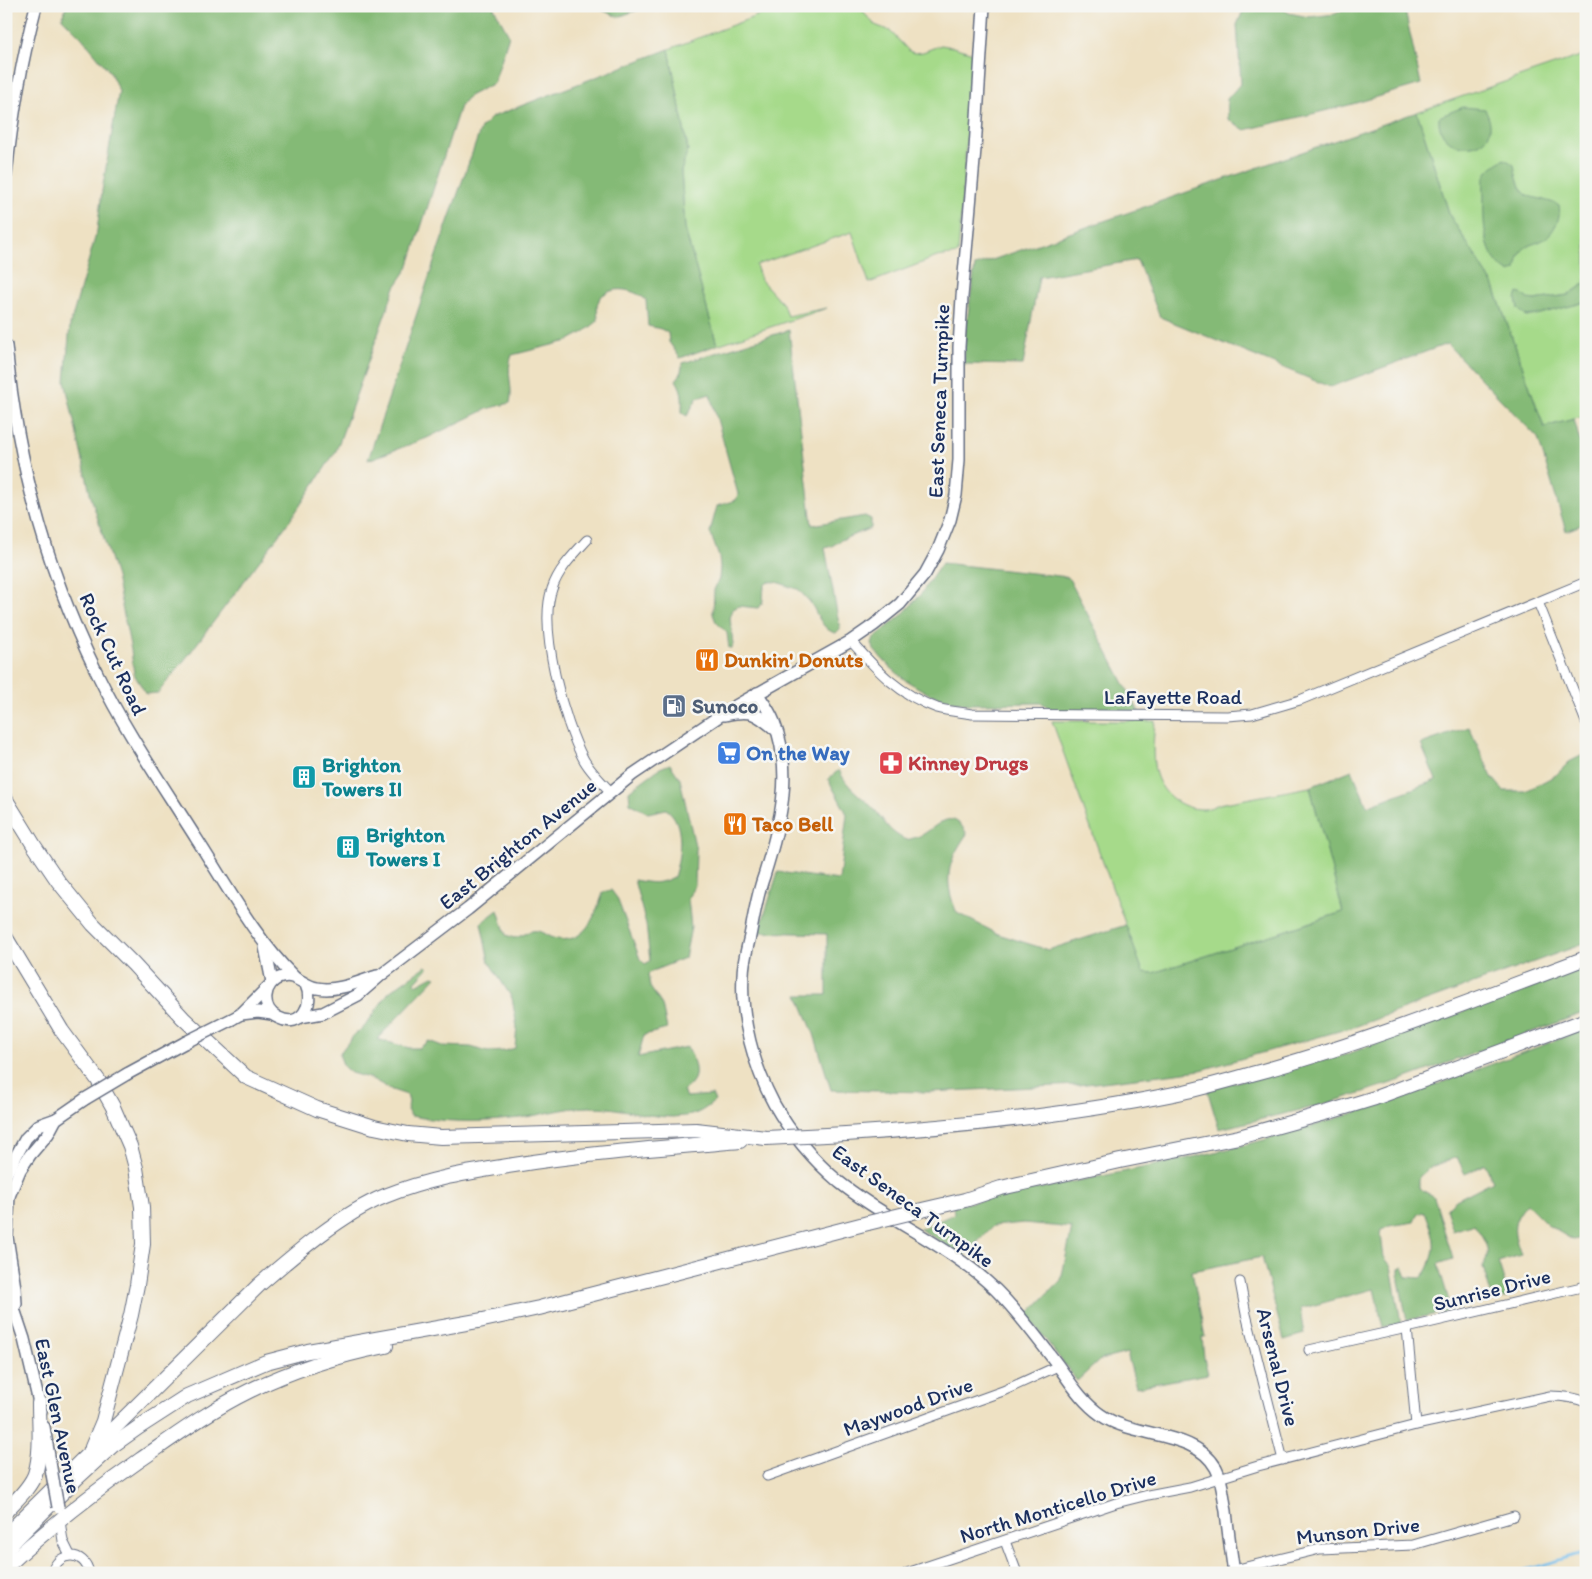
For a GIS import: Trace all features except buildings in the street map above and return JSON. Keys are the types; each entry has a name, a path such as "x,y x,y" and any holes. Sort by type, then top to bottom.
{"highway":[{"path":"6,800 58,881 92,924 133,964 183,1018 246,1076 317,1109 374,1127 408,1134 441,1137 696,1130 766,1138"},
{"path":"6,938 62,1031 98,1080 113,1106 130,1146 136,1168 142,1207 143,1244 137,1285 103,1421 94,1444 86,1457"},
{"path":"6,1535 266,1279 327,1230 359,1209 385,1196 463,1173 558,1158 766,1138 958,1126 1034,1118 1174,1094 1352,1044 1586,958"},
{"path":"6,1549 112,1446 187,1396 266,1362 299,1353 483,1320 965,1200 1002,1188 1120,1161 1239,1137 1375,1098 1586,1020"},
{"path":"6,1567 42,1535 59,1514 228,1402 269,1382 317,1364 361,1352 523,1319 577,1304 639,1282"},
{"path":"6,1511 30,1485 35,1474 38,1449 39,1403"}],"main road":[{"path":"6,176 11,122 36,6"},
{"name":"East Seneca Turnpike","path":"984,6 975,149 962,297 959,460 956,495 950,520 938,550 924,574 895,609 851,641 757,693 770,714 776,731 782,754 785,781 781,816 763,876 743,971 742,1002 758,1066 773,1102 793,1134 830,1174 878,1208 936,1244 995,1289 1023,1319 1076,1391 1090,1407 1103,1417 1120,1426 1181,1442 1200,1450 1215,1467 1220,1478 1234,1571"},
{"name":"Rock Cut Road","path":"6,346 22,456 31,494 51,561 79,635 97,674 133,740 264,945 294,977"},
{"name":"East Brighton Avenue","path":"300,1017 323,1013 358,995 381,975 468,909 632,775 719,716 757,693"},
{"path":"719,716 743,711 752,713 760,716 776,731"},
{"name":"Rock Cut Road","path":"264,945 271,984"},
{"path":"236,1017 280,977 294,977 306,985 333,989 381,975"},
{"path":"271,984 266,993 266,1000 272,1014"},
{"path":"6,1174 26,1138 39,1125 56,1119 127,1074 186,1042 236,1017 258,1012 272,1014 286,1020 300,1017 309,1005 309,991 306,985"},
{"path":"16,1315 15,1288 7,1237 8,1199 20,1170 48,1134 56,1119"},
{"name":"East Glen Avenue","path":"6,1285 8,1297 24,1339 39,1403 59,1514"}],"street":[{"path":"587,540 556,579 548,602 548,629 562,702 575,741 585,762 610,792"},
{"name":"LaFayette Road","path":"851,641 882,675 897,687 913,697 938,708 980,714 1227,716 1252,714 1300,700 1586,582"},
{"path":"1538,602 1586,722"},
{"name":"Arsenal Drive","path":"1240,1282 1246,1314 1284,1460"},
{"name":"Sunrise Drive","path":"1309,1350 1586,1286"},
{"path":"1407,1328 1416,1425"},
{"name":"Maywood Drive","path":"767,1476 1003,1391 1058,1366"},
{"name":"North Monticello Drive","path":"907,1573 1148,1494 1190,1487 1416,1425 1550,1396 1570,1397 1586,1402"},
{"name":"East Glen Avenue","path":"59,1514 63,1541 70,1556 80,1558 85,1563 89,1573"},
{"name":"Munson Drive","path":"1234,1571 1320,1549 1419,1544 1514,1516"},
{"name":"East Glen Avenue","path":"52,1573 54,1566 60,1559 63,1541"},
{"path":"1005,1542 1017,1573"},
{"path":"60,1559 70,1556"}],"green space":[{"path":"66,6 493,6 509,35 494,83 469,96 460,106 408,268 395,287 336,451 291,519 158,693 146,694 134,674 116,577 91,497 65,381 70,325 97,231 119,91 110,72 82,38 62,18"},
{"path":"593,6 649,6 618,17"},
{"path":"783,6 864,6 864,13 875,25 890,31 909,51 914,53 923,52 941,45 973,53 958,254 937,257 869,283 852,232 756,265 761,280 783,304 787,316 827,308 717,345 685,229 681,171 688,150 669,49"},
{"path":"1245,6 1279,6 1289,13 1309,17 1335,14 1350,6 1404,6 1421,84 1349,105 1245,130 1228,119 1227,99 1241,83 1237,25"},
{"path":"669,49 688,150 681,171 685,229 717,345 680,358 669,342 668,333 648,326 646,300 630,291 610,291 600,297 597,306 598,321 584,332 568,341 512,355 509,367 510,403 487,409 427,438 368,460 481,128 492,117"},
{"path":"1586,54 1586,283 1568,295 1535,300 1516,299 1552,310 1586,302 1586,416 1544,427 1493,284 1450,216 1417,112"},
{"path":"1463,107 1485,109 1489,120 1490,128 1487,137 1481,143 1473,146 1463,146 1454,143 1446,138 1440,129 1439,117"},
{"path":"1417,112 1450,216 1493,284 1544,427 1574,419 1586,465 1586,523 1566,531 1538,438 1447,344 1330,387 1160,317 1137,260 1039,277 1023,365 964,364 965,335 975,266"},
{"path":"1505,159 1514,165 1519,183 1526,194 1555,204 1559,206 1560,210 1556,225 1550,234 1543,240 1524,249 1518,260 1516,270 1509,272 1500,266 1489,249 1484,217 1484,178 1491,169"},
{"path":"1586,283 1586,302 1536,315 1526,316 1518,309 1516,299 1518,293 1524,295 1527,299 1535,300 1568,295"},
{"path":"789,330 812,525 865,516 871,519 871,528 825,548 840,629 836,633 831,632 823,625 810,602 798,589 770,582 766,583 764,587 763,602 758,608 739,606 733,609 730,618 733,644 732,648 729,648 727,633 716,622 713,614 714,590 719,579 720,567 719,557 710,532 717,506 736,500 738,494 710,394 697,398 687,416 682,413 681,392 676,380 680,375 683,363"},
{"path":"942,563 1068,577 1139,712 1052,710 1042,703 969,704 929,694 905,680 874,650 872,643 874,638 902,615 920,595"},
{"path":"1052,721 1155,721 1153,759 1159,782 1170,796 1186,806 1206,809 1219,804 1310,787 1343,912 1153,973 1143,973"},
{"path":"1469,727 1492,777 1504,791 1526,791 1556,775 1569,762 1585,754 1586,943 1357,1026 1201,1070 1078,1085 928,1092 831,1090 814,1034 798,995 827,995 827,934 759,932 778,872 839,880 847,814 828,779 839,770 850,786 873,808 891,830 906,840 922,835 946,820 956,821 961,826 967,834 955,854 949,872 950,891 957,913 998,934 1048,950 1126,925 1143,972 1153,973 1343,912 1310,787 1352,770 1367,806 1436,780 1421,744"},
{"path":"670,764 680,779 696,850 695,885 688,898 691,927 685,958 648,974 650,987 662,1005 667,1029 644,1035 638,1057 687,1047 695,1067 695,1076 693,1081 683,1091 686,1097 712,1095 715,1101 694,1114 673,1117 590,1107 498,1120 435,1120 411,1116 407,1110 409,1102 407,1095 392,1090 372,1079 351,1073 344,1067 339,1054 354,1035 365,1026 389,992 426,966 428,968 415,982 416,985 433,976 436,977 377,1039 409,1048 419,1048 429,1041 442,1046 471,1047 488,1052 505,1051 515,1048 517,1027 512,998 489,962 481,923 498,910 506,935 514,938 535,931 564,940 581,934 592,919 603,892 611,890 617,898 640,959 645,964 650,961 646,924 634,880 654,883 674,877 679,851 679,831 677,822 666,809 648,813 630,803 629,791 660,768"},
{"path":"1586,966 1586,1012 1398,1081 1322,1105 1219,1129 1207,1089 1345,1055"},
{"path":"1586,1029 1586,1237 1573,1240 1549,1226 1527,1204 1518,1217 1515,1228 1516,1240 1521,1255 1498,1262 1509,1297 1493,1301 1483,1267 1487,1255 1486,1244 1474,1224 1453,1231 1446,1209 1456,1200 1493,1181 1485,1164 1465,1174 1457,1157 1429,1168 1419,1177 1419,1188 1434,1197 1453,1259 1438,1264 1452,1311 1407,1320 1399,1281 1399,1269 1403,1267 1407,1277 1421,1278 1429,1268 1434,1248 1433,1237 1426,1214 1422,1212 1417,1215 1414,1222 1389,1226 1382,1230 1381,1235 1384,1257 1391,1266 1401,1323 1383,1327 1374,1289 1300,1309 1304,1334 1284,1340 1262,1257 1192,1271 1205,1337 1202,1337 1208,1374 1136,1387 1127,1353 1100,1360 1077,1381 1027,1315 1061,1280 1072,1228 1024,1223 993,1226 964,1256 920,1229 954,1214 953,1206 1190,1158 1316,1125 1452,1079"}],"waterway":[{"path":"1516,1573 1586,1552"}],"place":[{"name":"Dunkin' Donuts","path":"707,660"},
{"name":"Sunoco","path":"674,706"},
{"name":"On the Way","path":"729,753"},
{"name":"Kinney Drugs","path":"891,763"},
{"name":"Brighton Towers II","path":"304,777"},
{"name":"Taco Bell","path":"735,824"},
{"name":"Brighton Towers I","path":"348,847"}]}
